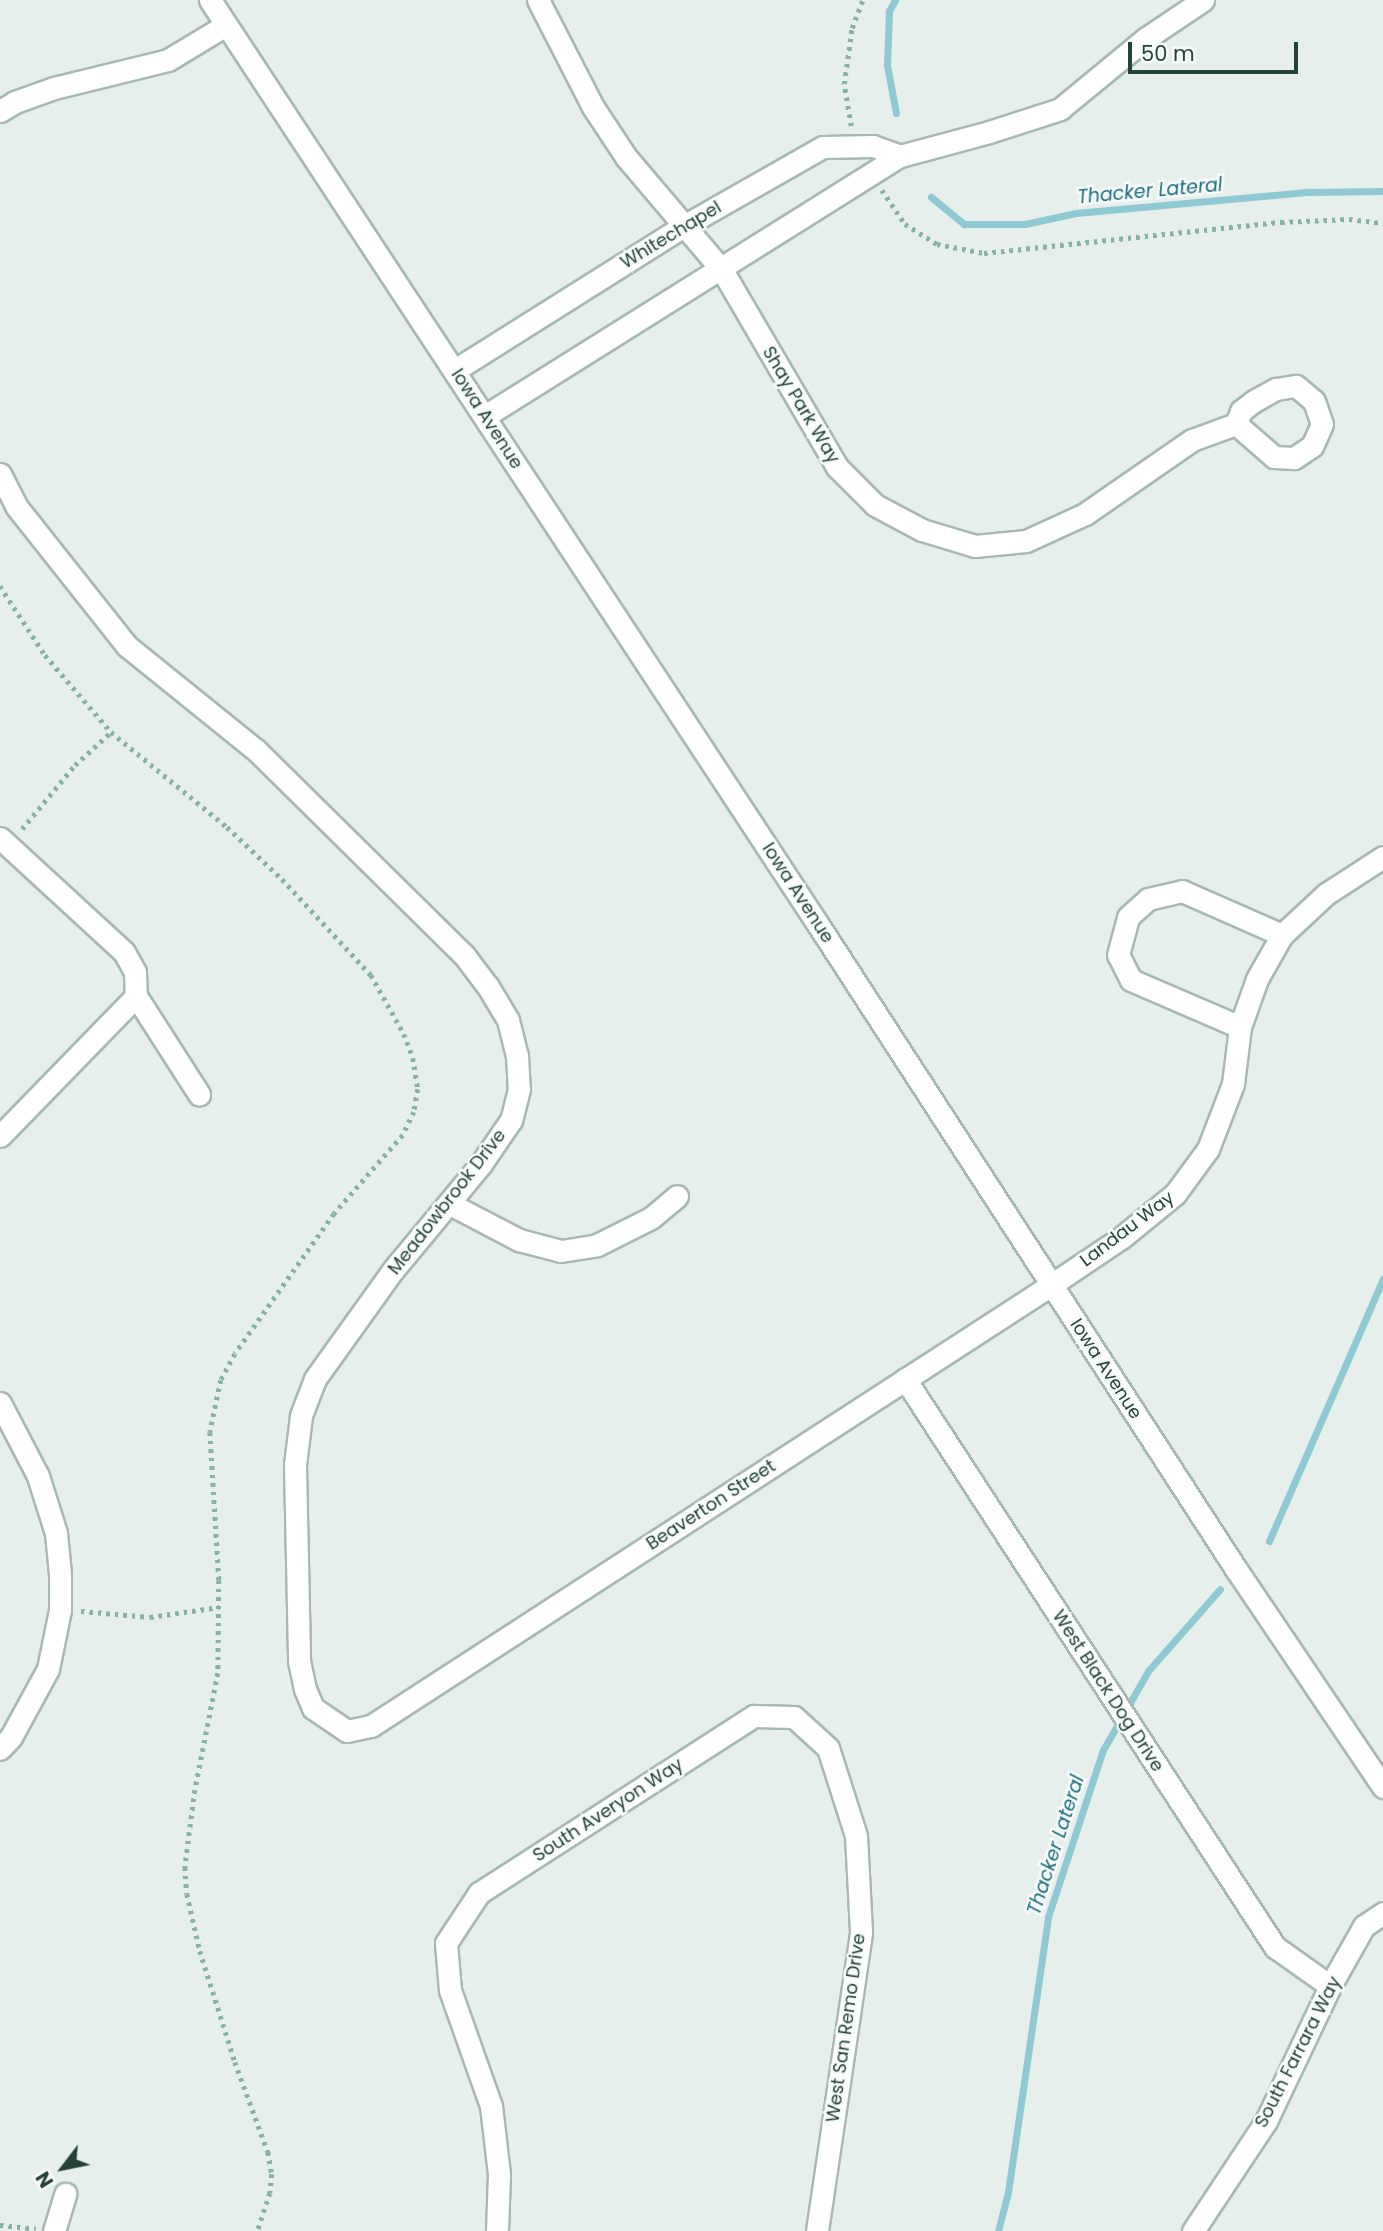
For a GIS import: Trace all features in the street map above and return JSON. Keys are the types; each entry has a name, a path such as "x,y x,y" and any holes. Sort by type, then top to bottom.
{"street":[{"name":"Iowa Avenue","path":"210,0 1383,1787"},
{"name":"Shay Park Way","path":"538,0 593,107 626,157 682,227 722,270 838,467 875,505 936,534 975,546 1026,541 1085,514 1192,440 1236,424"},
{"path":"485,416 722,270 900,156 1060,109 1145,39 1203,0"},
{"path":"0,111 15,102 54,88 168,60 226,25"},
{"name":"Whitechapel","path":"454,370 682,227 823,147 873,146 900,156"},
{"name":"Meadowbrook Drive","path":"0,474 16,506 127,646 256,750 464,955 487,985 508,1020 517,1055 519,1089 511,1120 450,1204 393,1270 323,1368 301,1416 295,1465 299,1661 305,1689 313,1708 329,1721 347,1731 371,1726"},
{"path":"3,840 124,952 135,972 136,996 199,1094"},
{"name":"Landau Way","path":"1051,1285 1121,1238 1175,1194 1208,1149 1233,1084 1240,1027 1258,979 1282,935 1326,894 1383,857"},
{"path":"1240,1027 1131,980 1118,956 1128,917 1148,898 1182,891 1282,935"},
{"path":"0,1136 136,996"},
{"path":"450,1204 519,1240 561,1251 597,1245 651,1218 677,1196"},
{"name":"Beaverton Street","path":"371,1726 1051,1285"},
{"name":"West Black Dog Drive","path":"905,1379 1275,1947 1330,1986"},
{"path":"0,1403 38,1476 56,1533 60,1574 60,1610 48,1669 11,1737 0,1749"},
{"name":"South Averyon Way","path":"497,2231 499,2174 491,2106 450,1990 446,1942 479,1892 754,1716 794,1717"},
{"name":"West San Remo Drive","path":"794,1717 828,1748 856,1836 861,1933 817,2231"},
{"name":"South Farrara Way","path":"1193,2231 1266,2121 1330,1986 1364,1926 1383,1913"},
{"path":"54,2231 65,2194"}],"path":[{"path":"857,146 852,134 844,84 852,28 863,0"},
{"path":"872,174 905,224 937,244 984,253 1280,222 1349,219 1383,223"},
{"path":"0,586 45,655 111,732 227,827 282,879 372,975 414,1058 418,1089 414,1112 403,1135 334,1214 235,1354 221,1380 210,1432 219,1607 215,1695 195,1790 185,1867 187,1894 200,1951 235,2062 268,2152 272,2174 270,2193 258,2231"},
{"path":"3,840 34,817 75,765 111,732"},
{"path":"60,1610 150,1616 219,1607"},
{"path":"0,2225 54,2231"}],"waterway":[{"name":"Thacker Lateral","path":"895,0 889,11 887,65 896,113"},
{"name":"Thacker Lateral","path":"931,197 964,224 1025,224 1076,213 1309,192 1383,191"},
{"name":"Thacker Lateral","path":"1269,1541 1383,1279"},
{"name":"Thacker Lateral","path":"998,2231 1008,2192 1048,1917 1103,1750 1148,1671 1220,1589"}]}
